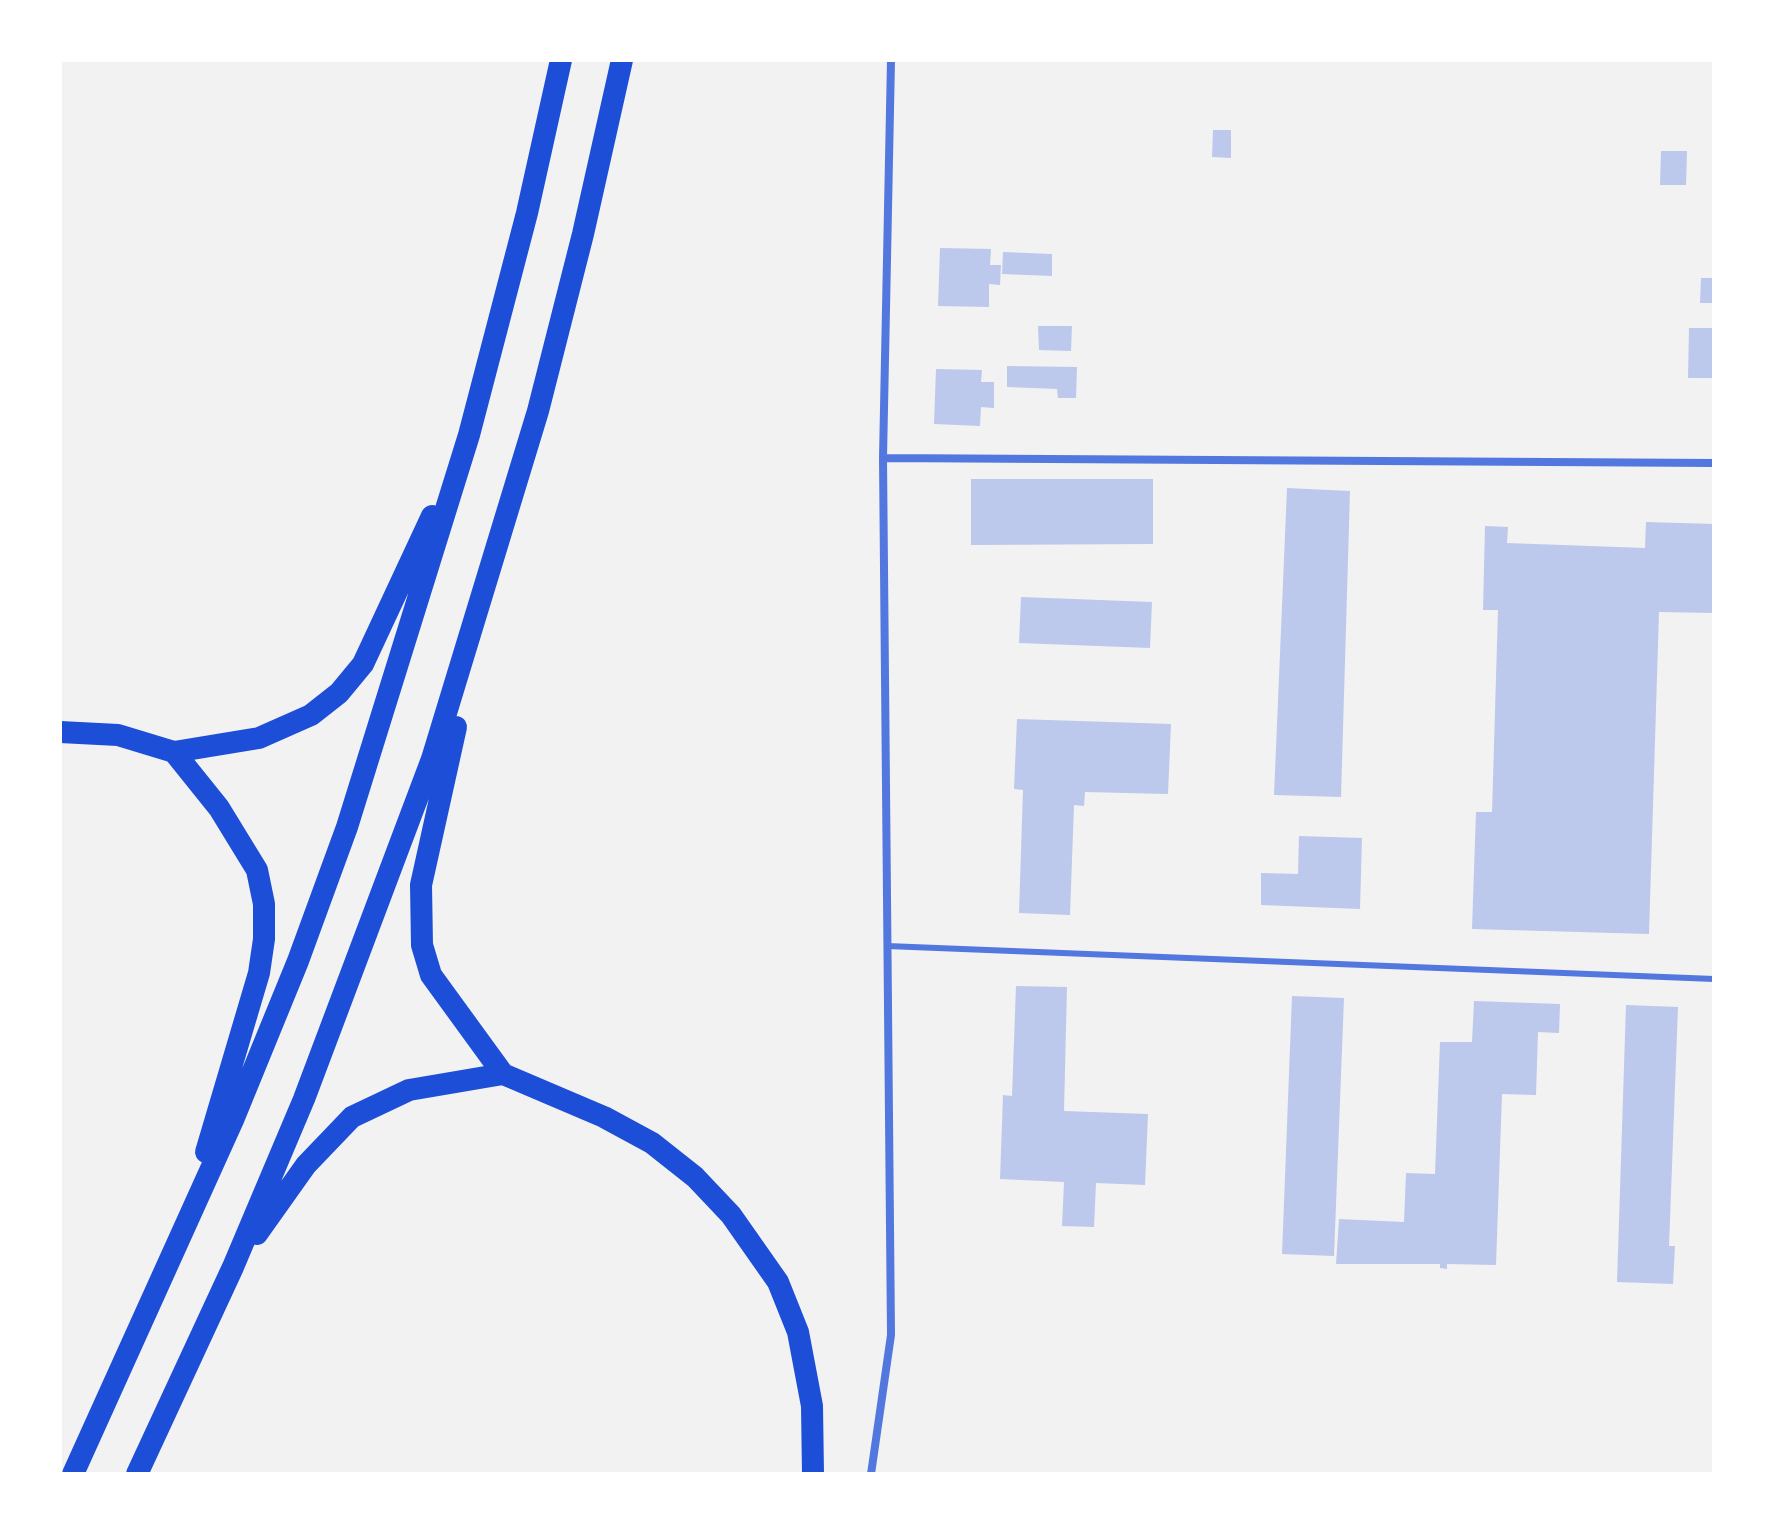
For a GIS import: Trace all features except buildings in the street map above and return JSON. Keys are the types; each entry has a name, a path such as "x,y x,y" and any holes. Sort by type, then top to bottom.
{"highway":[{"path":"73,1474 177,1250 298,961 347,827 469,435 527,213 561,60"},
{"path":"622,60 583,234 488,585 421,885 419,915 422,945 431,975 503,1074 604,1117 652,1143 695,1177 731,1215 778,1282 798,1332 812,1406 813,1474"},
{"path":"60,732 118,735 174,752 259,738 311,715 339,693 374,644 469,435"},
{"path":"137,1474 233,1267 370,930 432,759 488,585"},
{"path":"174,752 219,808 257,870 264,904 259,973 177,1250"},
{"path":"233,1267 306,1165 352,1117 409,1090 503,1074"}],"street":[{"path":"871,1474 891,1335 883,458 891,60"},
{"path":"883,458 1714,463"}],"lane":[{"path":"887,946 1714,979"}]}
